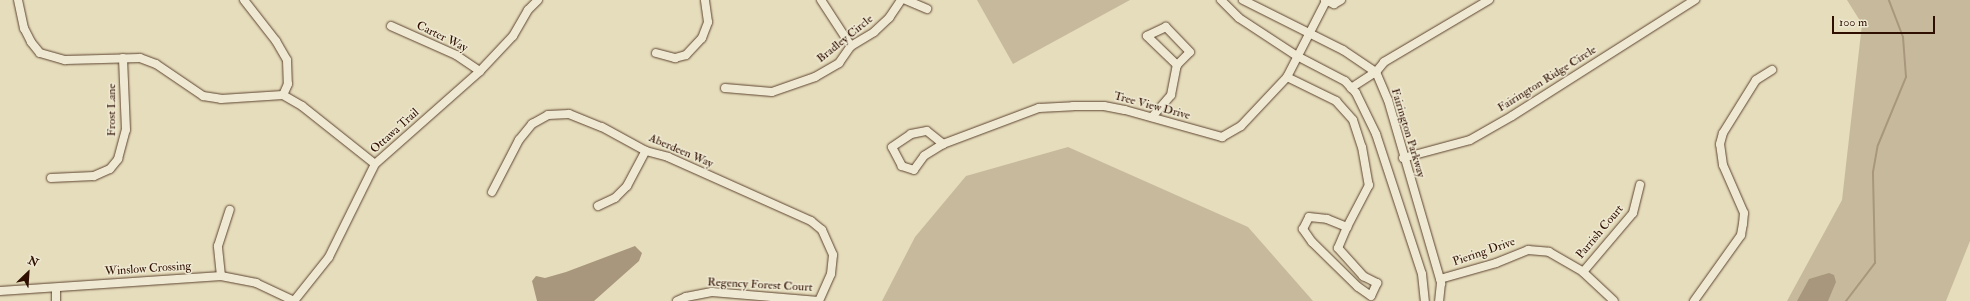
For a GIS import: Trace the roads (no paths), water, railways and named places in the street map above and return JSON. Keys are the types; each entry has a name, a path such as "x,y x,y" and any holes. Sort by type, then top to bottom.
{"street":[{"path":"18,0 24,28 31,42 40,53 65,60 140,58 156,64 203,96 221,99 283,95 302,106 375,164"},
{"path":"244,0 276,41 286,60 288,84 283,95"},
{"name":"Ottawa Trail","path":"294,301 329,257 375,164 480,71 513,36 528,10 538,0"},
{"path":"656,53 675,58 686,55 702,38 708,22 705,0"},
{"path":"821,0 851,46"},
{"name":"Bradley Circle","path":"725,88 772,92 815,78 839,63 851,46 874,32 889,18 901,0"},
{"path":"906,0 926,9"},
{"path":"1221,0 1239,18 1298,56 1329,71 1351,88 1376,134 1422,274 1425,301"},
{"path":"1243,0 1308,34 1343,50 1376,72"},
{"path":"1325,1 1334,4 1341,0"},
{"path":"1351,88 1376,72 1384,62 1489,0"},
{"name":"Fairington Ridge Circle","path":"1403,158 1470,140 1512,116 1695,0"},
{"name":"Tree View Drive","path":"943,144 928,131 911,134 892,147 902,166 914,170 924,156 943,144 1040,108 1104,106 1152,117 1222,137 1241,126 1287,77 1325,1"},
{"name":"Carter Way","path":"392,26 456,55 480,71"},
{"path":"1152,117 1171,95 1178,65 1190,52 1166,27 1147,36 1178,65"},
{"name":"Frost Lane","path":"51,178 94,176 110,169 118,159 126,130 123,58"},
{"path":"1694,301 1741,235 1743,224 1744,213 1723,165 1720,144 1723,134 1756,80 1772,70"},
{"name":"Fairington Parkway","path":"1376,72 1388,100 1403,158 1440,279 1439,301"},
{"path":"1287,77 1336,101 1353,120 1362,147 1369,186 1338,248 1363,276 1377,283 1371,296 1358,287 1312,242 1303,230 1309,217 1327,219 1347,228"},
{"name":"Aberdeen Way","path":"492,192 519,140 532,124 548,115 569,114 602,127 646,150 668,157 810,221 822,230 833,255 831,274 819,301"},
{"path":"598,206 615,198 627,186 646,150"},
{"name":"Parrish Court","path":"1583,272 1633,213 1640,185"},
{"path":"221,276 218,246 230,210"},
{"name":"Piering Drive","path":"1440,279 1496,263 1528,250 1549,252 1583,272 1614,301"},
{"name":"Winslow Crossing","path":"0,291 221,276 256,283 294,301"},
{"path":"56,288 56,301"},
{"name":"Regency Forest Court","path":"677,301 686,296 712,292 819,301"}],"waterway":[{"path":"1846,301 1875,263 1873,172 1878,145 1906,77 1903,37 1889,0"}]}
